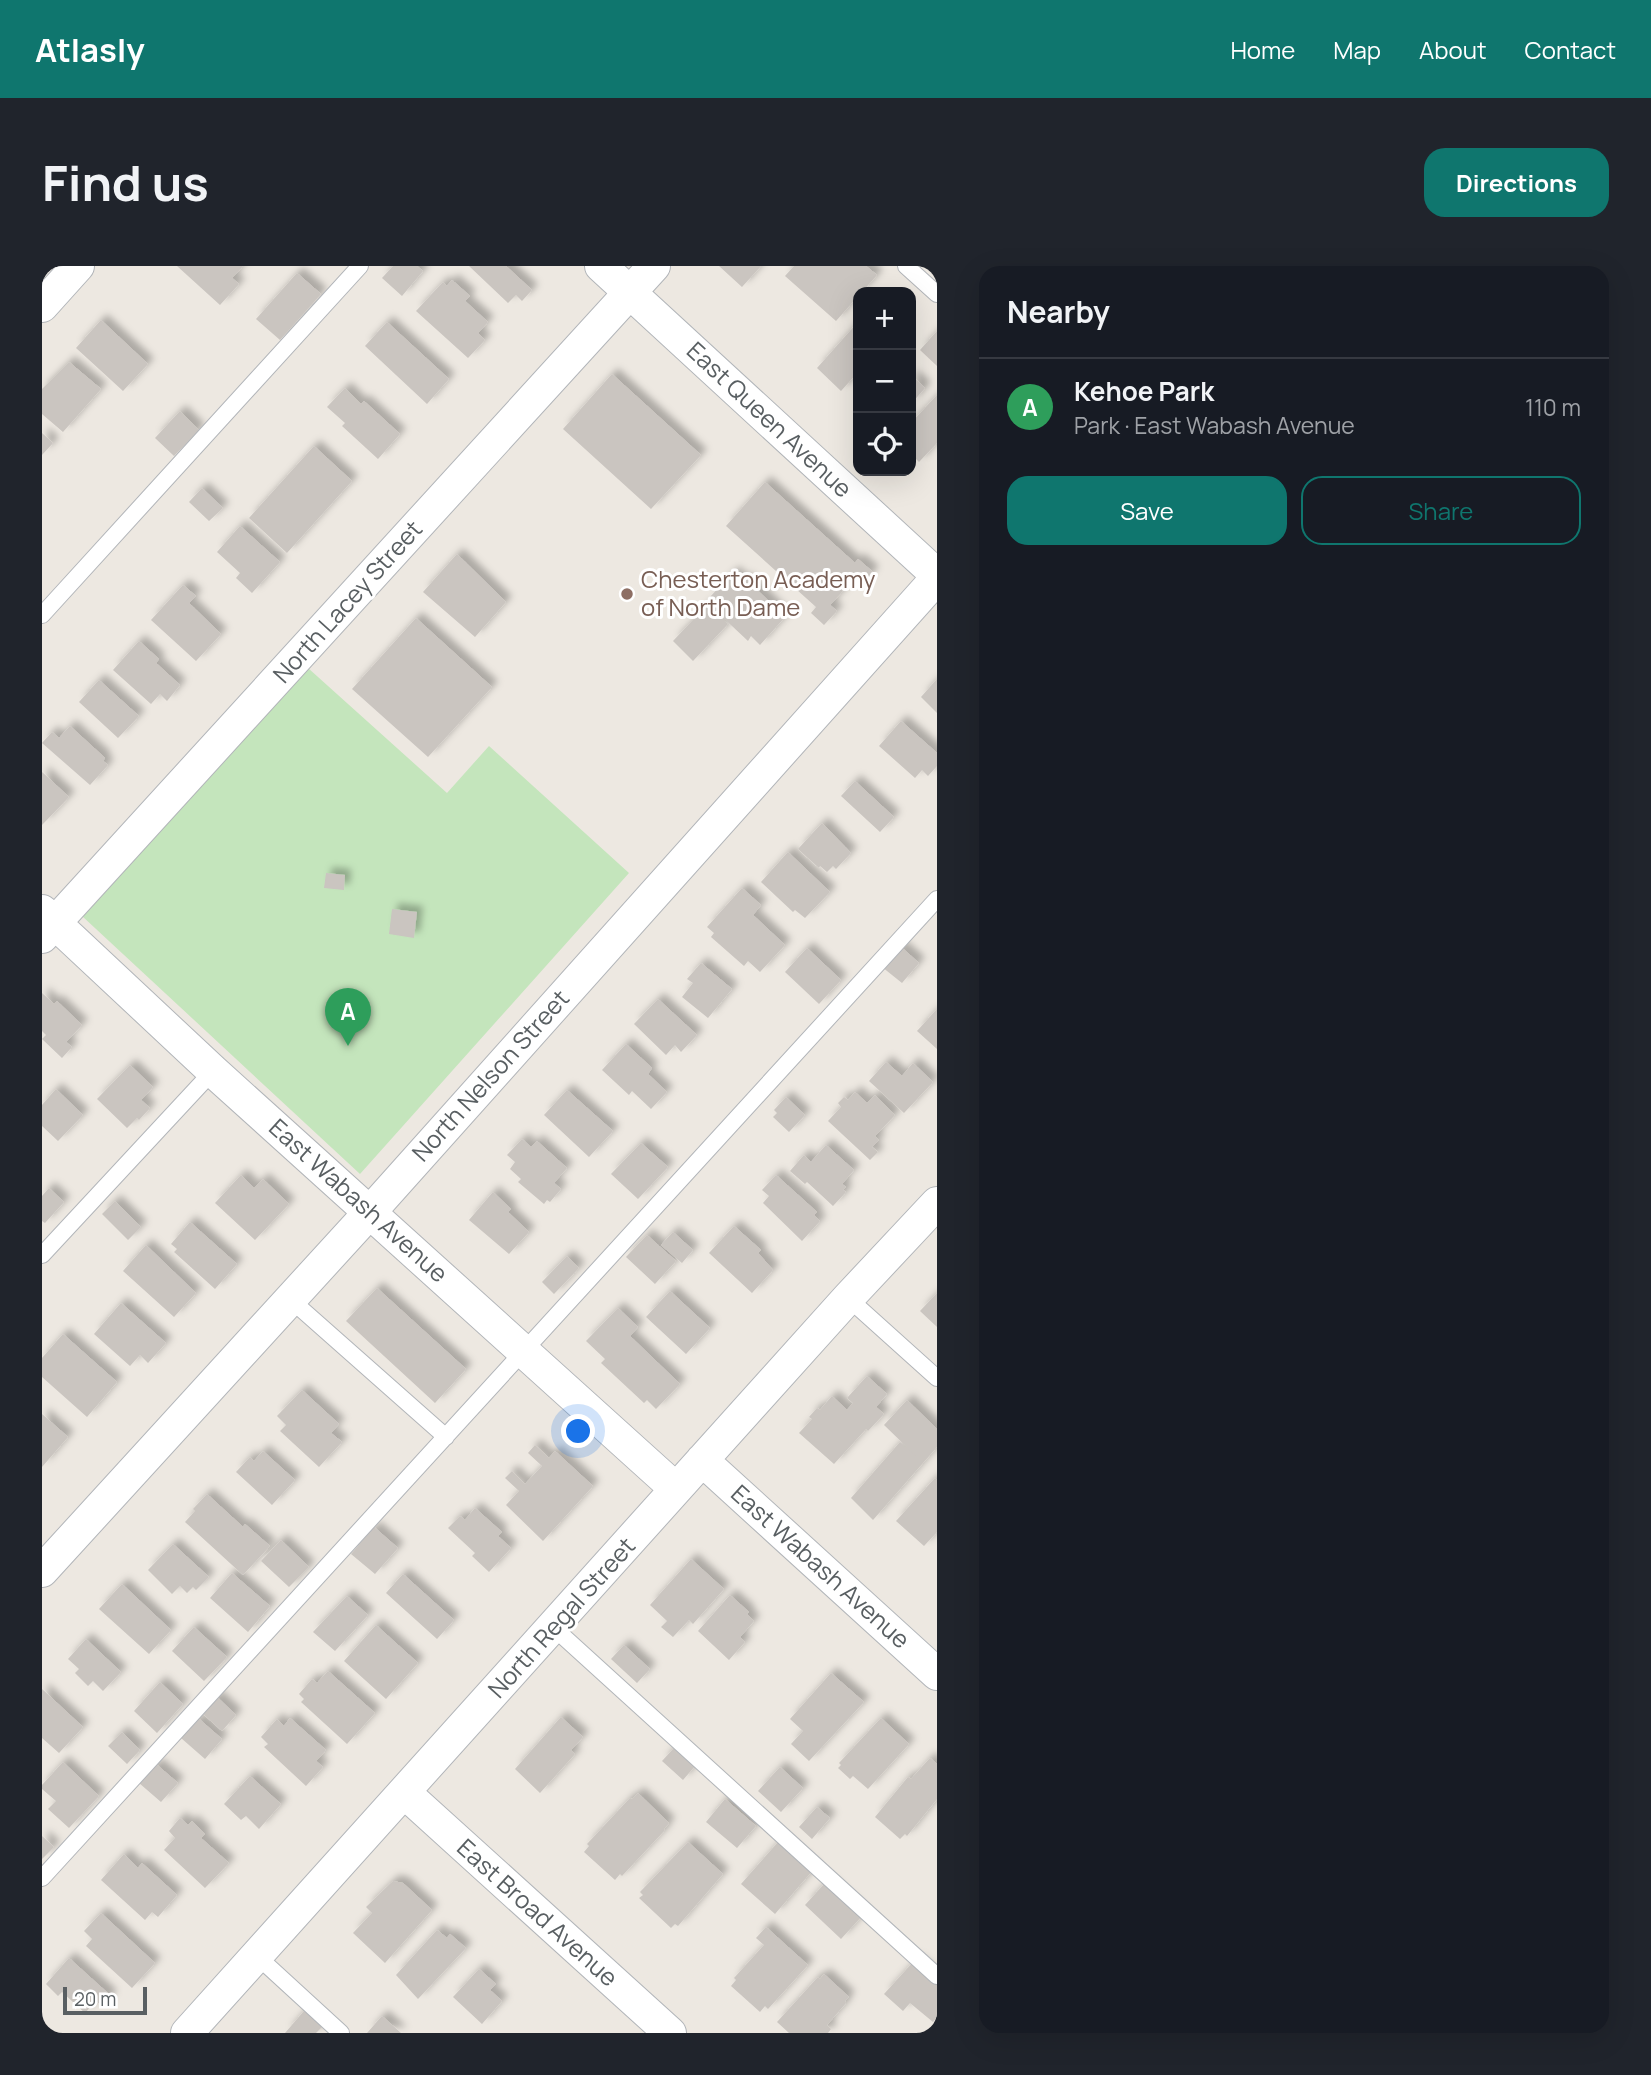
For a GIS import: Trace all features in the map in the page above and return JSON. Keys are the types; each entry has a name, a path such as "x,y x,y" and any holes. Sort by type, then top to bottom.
{"street":[{"path":"42,306 78,266"},
{"name":"East Queen Avenue","path":"601,266 937,576"},
{"name":"North Lacey Street","path":"46,924 654,266"},
{"name":"North Nelson Street","path":"42,1572 370,1212 937,576"},
{"name":"East Wabash Avenue","path":"46,924 676,1489"},
{"name":"North Regal Street","path":"187,2033 848,1298 937,1203"},
{"name":"East Wabash Avenue","path":"702,1460 937,1674"},
{"name":"East Broad Avenue","path":"405,1793 670,2033"}],"lane":[{"path":"42,615 360,266"},
{"path":"906,266 937,294"},
{"path":"42,1878 937,899"},
{"path":"42,1255 213,1071"},
{"path":"848,1298 937,1378"},
{"path":"290,1299 446,1437"},
{"path":"554,1628 937,1976"},
{"path":"257,1956 341,2033"}],"green space":[{"path":"308,668 447,793 489,746 629,873 360,1174 82,916"}],"building":[{"path":"177,266 243,266 232,278 239,284 220,305"},
{"path":"393,266 417,266 423,271 402,296 382,278"},
{"path":"469,266 506,266 532,290 522,301 516,295 508,303"},
{"path":"719,266 761,266 742,287"},
{"path":"794,266 866,266 877,275 866,287 853,287 853,302 836,321 785,276"},
{"path":"297,273 321,294 280,340 256,319"},
{"path":"452,280 470,296 465,301 488,322 478,333 485,340 468,358 416,311 443,282 447,286"},
{"path":"101,320 148,364 123,391 76,348"},
{"path":"387,322 449,379 427,404 365,346"},
{"path":"853,328 853,378 841,391 817,368"},
{"path":"937,331 937,366 920,350"},
{"path":"69,362 101,389 63,432 42,414 42,389"},
{"path":"612,374 701,455 651,509 563,429"},
{"path":"916,380 925,388 916,398"},
{"path":"345,388 361,404 364,401 400,434 378,459 342,426 345,423 327,407"},
{"path":"937,395 937,443 919,462 916,459 916,418"},
{"path":"180,411 199,430 174,456 155,438"},
{"path":"42,433 53,443 42,455"},
{"path":"314,446 352,481 287,553 249,518"},
{"path":"765,482 855,563 858,559 873,572 860,586 853,580 830,605 837,611 824,625 811,613 816,607 726,526"},
{"path":"202,488 223,508 209,521 189,502"},
{"path":"240,526 280,562 252,593 236,578 240,573 217,552"},
{"path":"457,554 506,602 475,637 423,592"},
{"path":"733,572 743,581 745,578 785,617 760,645 751,636 748,641 716,611 721,606 710,597"},
{"path":"183,585 196,596 189,603 221,634 196,661 151,620"},
{"path":"707,605 728,624 693,661 673,641"},
{"path":"416,618 492,687 428,757 352,689"},
{"path":"139,641 159,659 156,663 180,685 167,701 160,694 151,704 113,670"},
{"path":"937,679 937,713 921,697"},
{"path":"99,680 139,716 118,738 79,702"},
{"path":"901,721 937,753 937,766 928,776 922,770 915,778 879,746"},
{"path":"70,726 105,758 103,761 108,765 90,785 42,743 52,732 59,738"},
{"path":"42,772 69,797 42,825"},
{"path":"855,781 894,817 880,832 841,796"},
{"path":"822,823 851,853 836,869 833,866 827,872 798,849"},
{"path":"788,852 830,892 805,918 795,910 793,912 761,882"},
{"path":"326,873 345,875 344,890 324,888"},
{"path":"742,888 761,905 753,915 785,945 760,972 748,961 744,966 711,937 714,933 707,927"},
{"path":"392,909 417,912 414,938 389,934"},
{"path":"900,946 919,963 902,983 882,967"},
{"path":"807,948 841,980 819,1004 785,972"},
{"path":"701,963 732,989 708,1018 682,997 693,983 687,979"},
{"path":"42,993 54,1004 57,1001 82,1025 66,1042 72,1047 62,1058 42,1039 46,1035 42,1031"},
{"path":"658,999 697,1035 681,1052 675,1045 666,1055 634,1024"},
{"path":"937,1009 937,1049 917,1031"},
{"path":"626,1044 652,1068 648,1074 667,1092 651,1109 632,1091 629,1095 602,1070"},
{"path":"886,1062 902,1076 913,1063 933,1082 904,1113 869,1081"},
{"path":"130,1065 153,1087 141,1100 150,1108 127,1128 97,1099"},
{"path":"56,1089 83,1115 58,1141 42,1126 42,1105"},
{"path":"567,1090 613,1131 589,1157 544,1115"},
{"path":"855,1092 867,1103 875,1095 895,1115 875,1136 879,1140 872,1147 878,1152 870,1160 828,1121 841,1107 838,1103 844,1097 848,1100"},
{"path":"786,1097 805,1115 789,1132 773,1117 777,1113 774,1110"},
{"path":"522,1139 531,1147 537,1141 567,1168 554,1183 561,1189 550,1202 547,1200 544,1204 518,1182 521,1179 510,1169 515,1162 507,1155"},
{"path":"641,1143 668,1167 638,1199 611,1174"},
{"path":"826,1145 854,1170 842,1184 846,1187 843,1190 846,1192 833,1206 807,1182 805,1184 790,1171 804,1155 811,1162"},
{"path":"241,1175 254,1188 263,1179 289,1204 255,1240 215,1203"},
{"path":"776,1175 817,1212 814,1215 820,1221 802,1241 763,1203 769,1196 762,1190"},
{"path":"49,1188 64,1202 45,1223 42,1221 42,1196"},
{"path":"493,1192 511,1209 508,1212 529,1232 509,1254 469,1220"},
{"path":"115,1201 141,1227 128,1240 102,1214"},
{"path":"190,1222 237,1264 215,1289 174,1252 177,1249 171,1244"},
{"path":"734,1226 761,1250 758,1253 773,1270 752,1293 709,1253"},
{"path":"673,1232 693,1250 682,1263 661,1245"},
{"path":"647,1235 676,1261 655,1284 626,1257"},
{"path":"146,1245 196,1293 174,1317 123,1271"},
{"path":"567,1256 579,1268 554,1294 542,1282"},
{"path":"377,1288 466,1369 435,1403 346,1321"},
{"path":"670,1291 710,1328 686,1354 646,1317"},
{"path":"937,1293 937,1327 920,1311"},
{"path":"121,1303 166,1343 148,1363 140,1355 130,1366 94,1334"},
{"path":"618,1308 638,1327 630,1336 680,1384 656,1409 647,1400 644,1403 601,1363 605,1359 586,1341"},
{"path":"63,1334 117,1382 87,1417 42,1377 42,1358"},
{"path":"867,1376 887,1394 876,1407 884,1414 868,1431 866,1429 834,1464 799,1433 812,1419 809,1417 817,1408 820,1410 832,1396 847,1410 853,1403 847,1398"},
{"path":"302,1390 339,1424 331,1433 342,1442 319,1467 280,1431 286,1425 277,1416"},
{"path":"907,1400 937,1429 937,1447 873,1520 851,1498 900,1442 916,1456 884,1425"},
{"path":"42,1414 68,1437 42,1467"},
{"path":"535,1445 549,1458 555,1451 593,1486 543,1541 506,1505 519,1491 505,1478 512,1471 525,1484 542,1466 528,1453"},
{"path":"263,1451 295,1480 272,1505 236,1472 250,1457 254,1461"},
{"path":"935,1478 937,1532 924,1546 896,1521"},
{"path":"207,1494 243,1527 245,1524 270,1546 243,1575 185,1522"},
{"path":"475,1508 502,1532 498,1536 511,1548 489,1572 472,1556 475,1553 448,1528 460,1516 465,1520"},
{"path":"374,1527 398,1548 375,1574 351,1554"},
{"path":"281,1540 309,1567 289,1587 261,1561"},
{"path":"173,1544 209,1577 196,1590 193,1587 187,1593 180,1586 172,1594 148,1570"},
{"path":"691,1559 724,1589 693,1624 689,1620 673,1637 661,1627 667,1621 650,1605"},
{"path":"232,1573 270,1606 248,1632 210,1598"},
{"path":"403,1574 454,1620 437,1639 386,1593"},
{"path":"122,1584 171,1630 149,1654 99,1609"},
{"path":"730,1595 749,1612 747,1614 754,1621 740,1637 745,1642 729,1660 698,1631"},
{"path":"347,1596 368,1615 335,1651 313,1632"},
{"path":"376,1625 418,1663 386,1699 344,1661"},
{"path":"194,1627 227,1657 204,1681 172,1651"},
{"path":"86,1639 121,1672 103,1691 93,1681 88,1686 75,1673 79,1669 68,1659"},
{"path":"624,1645 650,1669 637,1683 611,1659"},
{"path":"328,1671 375,1713 347,1744 301,1702 304,1699 299,1694 312,1679 317,1683"},
{"path":"831,1673 864,1702 809,1761 791,1744 803,1731 790,1719"},
{"path":"160,1682 183,1704 157,1733 134,1711"},
{"path":"42,1689 83,1727 59,1753 42,1738"},
{"path":"216,1696 236,1715 222,1731 201,1712"},
{"path":"561,1717 583,1737 571,1750 575,1754 540,1793 515,1769"},
{"path":"198,1718 222,1739 205,1759 181,1738"},
{"path":"290,1718 326,1750 316,1761 323,1767 306,1786 264,1747 268,1744 261,1737 277,1719 284,1726"},
{"path":"881,1718 909,1744 868,1789 853,1776 850,1779 838,1768 841,1765 839,1763"},
{"path":"122,1732 140,1750 127,1764 108,1746"},
{"path":"674,1748 695,1766 683,1780 662,1761"},
{"path":"930,1758 937,1764 937,1799 907,1836 905,1834 900,1839 875,1817 908,1777 911,1779"},
{"path":"63,1762 99,1796 69,1828 48,1809 56,1801 42,1789 42,1785"},
{"path":"156,1764 178,1783 161,1802 139,1783"},
{"path":"780,1767 803,1788 781,1812 758,1791"},
{"path":"250,1776 281,1804 259,1829 246,1816 241,1820 224,1804"},
{"path":"638,1793 669,1823 622,1876 620,1874 615,1880 584,1852 589,1846 587,1844 630,1798"},
{"path":"725,1799 756,1826 737,1848 706,1822"},
{"path":"817,1807 830,1818 812,1839 799,1827"},
{"path":"180,1818 188,1825 192,1821 205,1834 201,1838 229,1863 205,1888 164,1850 175,1838 169,1831"},
{"path":"42,1836 54,1847 42,1859"},
{"path":"779,1841 813,1870 775,1914 741,1884"},
{"path":"688,1842 723,1874 678,1926 675,1924 671,1928 639,1898 643,1895 640,1892"},
{"path":"124,1854 138,1868 142,1863 177,1895 158,1917 152,1912 145,1920 101,1880"},
{"path":"393,1881 403,1883 432,1910 385,1963 353,1933 372,1913 366,1907"},
{"path":"826,1882 862,1916 841,1939 805,1905"},
{"path":"101,1913 155,1963 132,1988 86,1946 92,1939 84,1931"},
{"path":"766,1927 808,1965 768,2009 765,2006 760,2012 731,1986 736,1980 734,1978 764,1945 756,1938"},
{"path":"437,1930 447,1938 450,1934 466,1948 418,1999 396,1975"},
{"path":"69,1958 111,1996 102,2006 96,2001 85,2013 62,1992 58,1996 46,1984"},
{"path":"915,1960 937,1979 937,2017 933,2022 910,2003 903,2011 884,1994"},
{"path":"479,1969 496,1984 490,1990 502,2001 482,2024 453,1997"},
{"path":"824,1974 849,1997 827,2025 831,2029 828,2033 789,2033 777,2022 818,1977 820,1979"},
{"path":"304,2011 322,2027 316,2033 285,2033"},
{"path":"382,2016 401,2033 367,2033"}],"place":[{"name":"Chesterton Academy of North Dame","path":"627,594"},
{"name":"Kehoe Park","path":"348,1046"}]}
